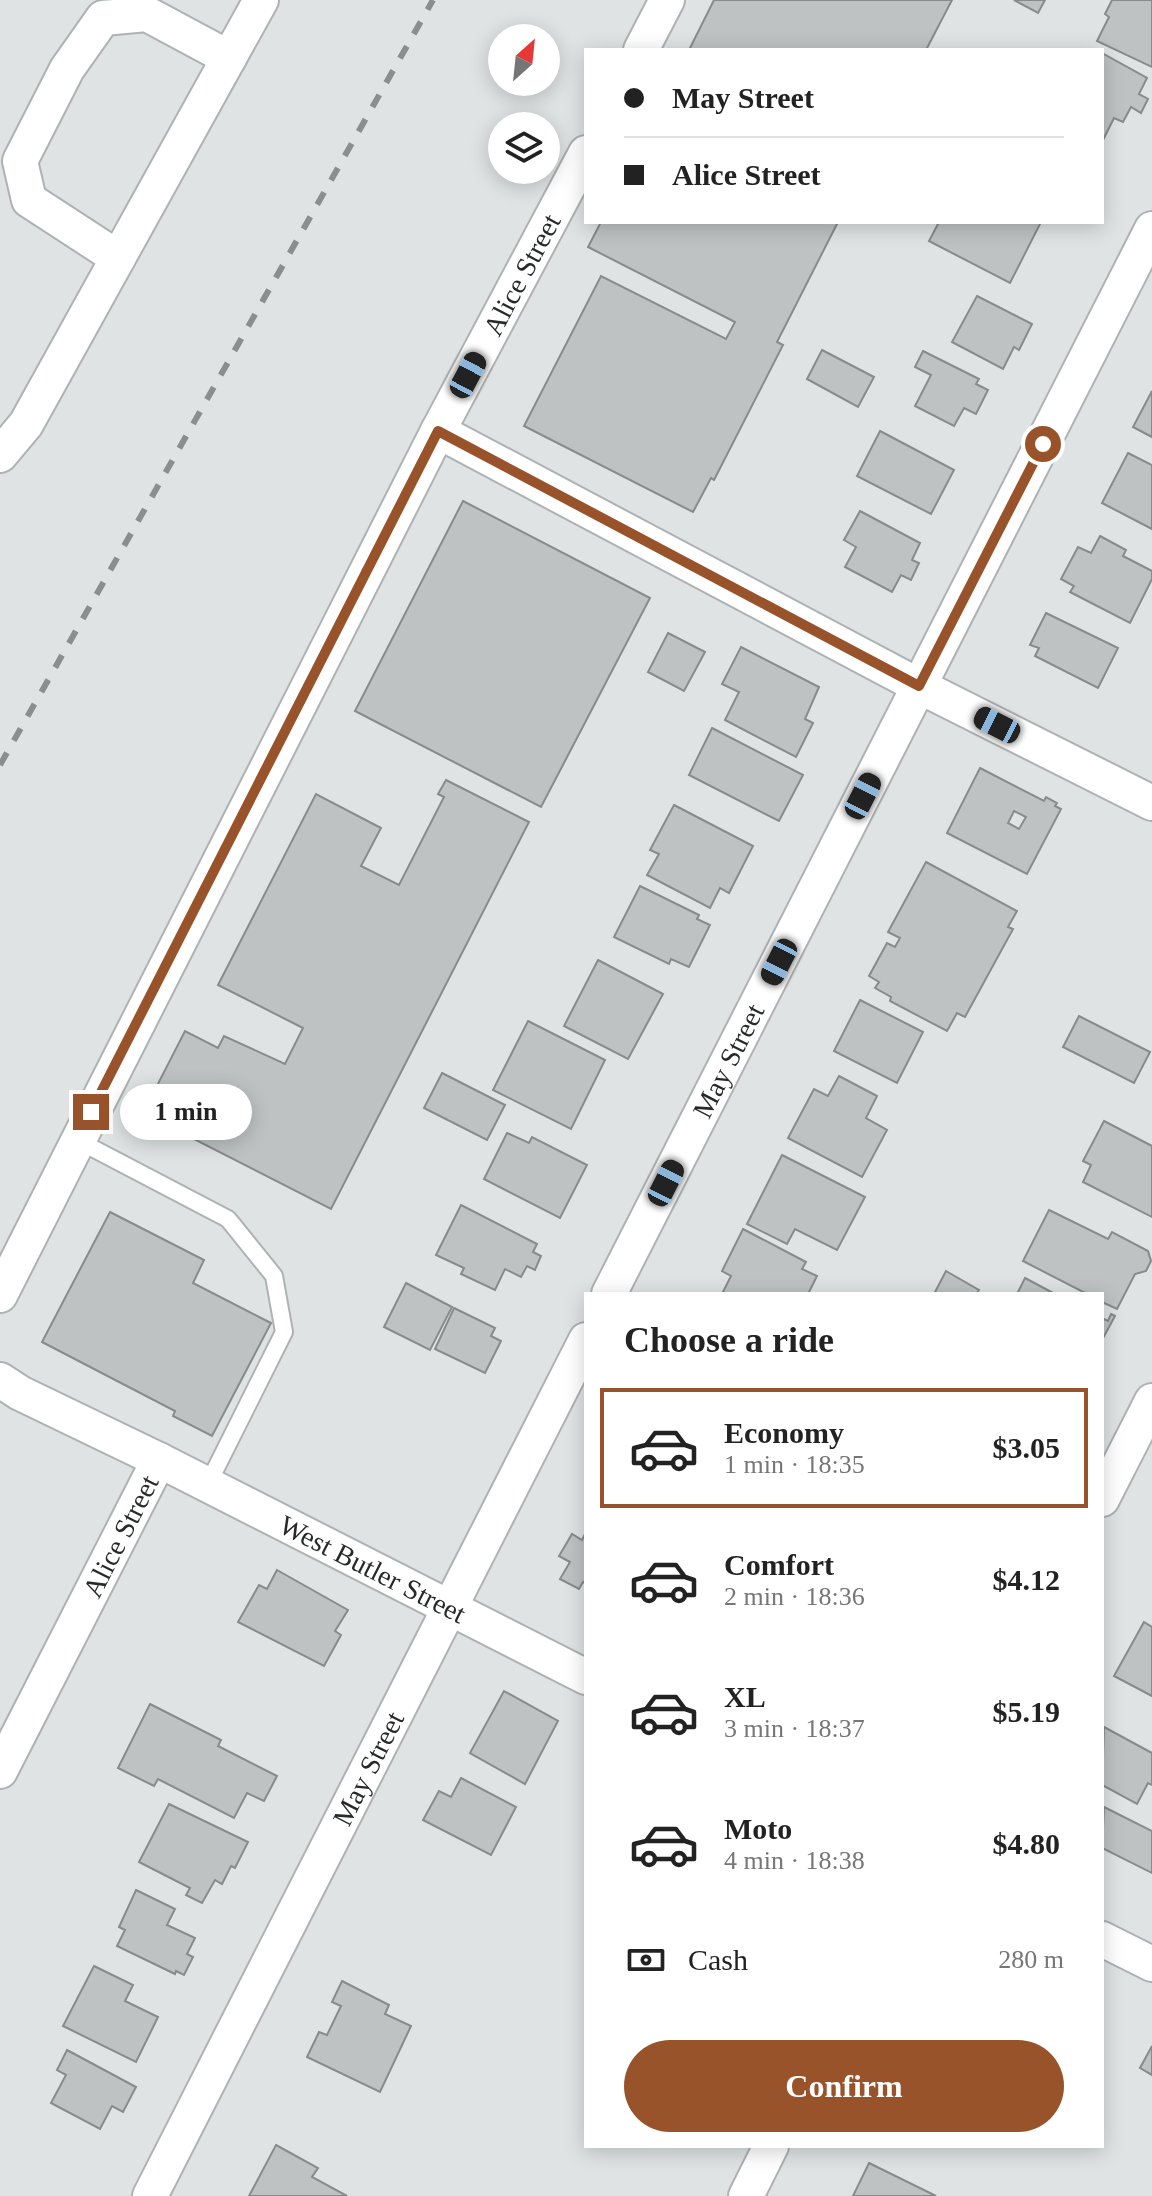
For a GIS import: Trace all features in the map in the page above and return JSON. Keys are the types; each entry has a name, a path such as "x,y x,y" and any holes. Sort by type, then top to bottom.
{"street":[{"path":"0,455 26,424 261,0"},
{"path":"642,48 667,0"},
{"path":"118,258 29,200 20,161 67,69 103,18 147,14 229,58"},
{"name":"Alice Street","path":"0,1295 438,431 584,157"},
{"name":"May Street","path":"610,1292 1152,229"},
{"path":"438,431 919,686 1152,803"},
{"name":"May Street","path":"150,2196 584,1344"},
{"name":"Alice Street","path":"0,1380 20,1393 159,1460 0,1771"},
{"path":"1104,1495 1152,1401"},
{"name":"West Butler Street","path":"159,1460 584,1676"},
{"path":"1104,1940 1152,1964"},
{"path":"746,2196 770,2148"}],"lane":[{"path":"77,1140 228,1219 274,1276 284,1332 208,1484"}],"building":[{"path":"714,0 952,0 927,48 690,48"},
{"path":"1014,0 1045,0 1038,13"},
{"path":"1112,0 1152,0 1152,67 1097,41 1109,17 1105,14"},
{"path":"1104,54 1147,78 1139,94 1148,99 1141,113 1131,107 1123,122 1114,118 1104,138"},
{"path":"600,224 837,224 777,342 783,345 714,480 711,478 693,512 524,426 601,276 726,339 735,322 588,247"},
{"path":"938,224 1040,224 1010,283 929,241"},
{"path":"977,296 1032,324 1019,350 1014,347 1003,369 952,342"},
{"path":"822,350 874,377 858,407 807,379"},
{"path":"923,351 979,379 976,384 988,390 976,414 964,408 954,426 915,406 931,375 915,367"},
{"path":"1152,391 1152,437 1133,427"},
{"path":"880,431 954,470 931,514 857,476"},
{"path":"1128,453 1152,465 1152,529 1102,503"},
{"path":"463,501 650,598 541,807 355,711"},
{"path":"860,511 920,543 912,560 919,563 911,580 901,575 892,592 845,567 856,547 844,540"},
{"path":"1100,536 1126,550 1123,556 1152,571 1152,579 1130,623 1070,592 1074,586 1061,579 1078,547 1091,553"},
{"path":"1046,613 1118,648 1098,688 1035,656 1039,648 1030,645"},
{"path":"668,633 705,652 684,691 648,672"},
{"path":"741,647 819,687 805,719 813,723 796,757 725,720 739,692 722,684"},
{"path":"712,728 803,775 779,821 689,775"},
{"path":"980,768 1044,801 1046,797 1061,809 1027,874 947,833","holes":["1014,811 1026,817 1019,829 1008,823"]},
{"path":"446,780 529,822 331,1209 143,1113 185,1031 218,1048 224,1036 285,1064 303,1028 218,985 316,794 381,828 361,866 399,885 444,797 438,794"},
{"path":"674,805 753,846 729,893 720,888 710,908 647,875 659,854 650,850"},
{"path":"926,862 1017,911 1008,927 1013,929 965,1017 957,1013 947,1031 890,1001 891,997 875,988 879,982 869,976 887,943 895,947 900,938 888,932"},
{"path":"640,886 699,915 697,919 710,925 689,967 671,959 669,964 614,937"},
{"path":"598,960 663,994 628,1059 564,1026"},
{"path":"860,1000 923,1032 897,1083 834,1051"},
{"path":"1079,1016 1150,1052 1134,1083 1063,1047"},
{"path":"528,1021 605,1060 571,1129 493,1090"},
{"path":"442,1073 505,1105 487,1140 424,1108"},
{"path":"839,1076 877,1096 866,1118 887,1130 862,1177 788,1138 814,1089 828,1096"},
{"path":"1104,1121 1152,1146 1152,1217 1083,1182 1091,1165 1083,1161"},
{"path":"507,1133 529,1143 532,1137 587,1165 560,1218 484,1179"},
{"path":"782,1155 865,1197 837,1250 795,1229 787,1244 747,1224"},
{"path":"461,1205 537,1244 533,1252 541,1256 535,1270 527,1266 521,1277 505,1269 495,1290 461,1274 464,1268 436,1255"},
{"path":"1049,1210 1108,1239 1112,1232 1148,1251 1151,1261 1146,1271 1135,1274 1117,1309 1104,1303 1104,1292 1083,1292 1023,1261"},
{"path":"110,1212 204,1260 193,1283 271,1323 212,1436 173,1416 175,1411 42,1342"},
{"path":"743,1229 806,1262 802,1269 817,1276 809,1292 723,1292 731,1276 722,1271"},
{"path":"946,1271 979,1290 978,1292 935,1292"},
{"path":"1025,1278 1051,1292 1018,1292"},
{"path":"406,1283 452,1307 430,1350 384,1327"},
{"path":"454,1308 495,1328 491,1336 501,1341 485,1373 435,1349"},
{"path":"1111,1314 1115,1316 1104,1336 1104,1319 1108,1321"},
{"path":"572,1534 582,1540 584,1536 584,1583 579,1589 560,1579 570,1562 559,1556"},
{"path":"277,1570 348,1610 335,1631 341,1635 324,1666 238,1622 259,1585 267,1589"},
{"path":"1144,1622 1152,1627 1152,1696 1114,1676"},
{"path":"504,1691 558,1721 525,1784 470,1753"},
{"path":"150,1704 221,1740 218,1746 277,1776 264,1801 247,1793 234,1818 158,1779 154,1786 118,1768"},
{"path":"1104,1727 1152,1753 1152,1785 1148,1783 1137,1804 1104,1786"},
{"path":"461,1778 516,1807 491,1855 423,1820 439,1791 451,1797"},
{"path":"169,1804 248,1842 235,1868 231,1866 222,1884 215,1880 202,1903 186,1895 190,1888 139,1862"},
{"path":"1104,1807 1152,1831 1152,1873 1104,1849"},
{"path":"136,1890 175,1909 167,1925 195,1938 187,1954 193,1957 184,1975 176,1971 175,1974 117,1946 125,1930 119,1927"},
{"path":"94,1966 133,1985 125,2001 158,2017 136,2062 63,2026"},
{"path":"342,1981 389,2005 385,2014 411,2026 380,2092 307,2057 319,2032 327,2035 341,2006 332,2002"},
{"path":"1152,2046 1152,2075 1140,2068"},
{"path":"67,2050 136,2087 123,2112 112,2106 100,2129 51,2103 66,2075 57,2070"},
{"path":"276,2145 318,2168 312,2177 347,2196 249,2196"},
{"path":"869,2163 936,2196 853,2196"}],"railway":[{"path":"0,765 433,0"}],"route":[{"path":"91,1112 438,431 919,686 1043,444"}]}
